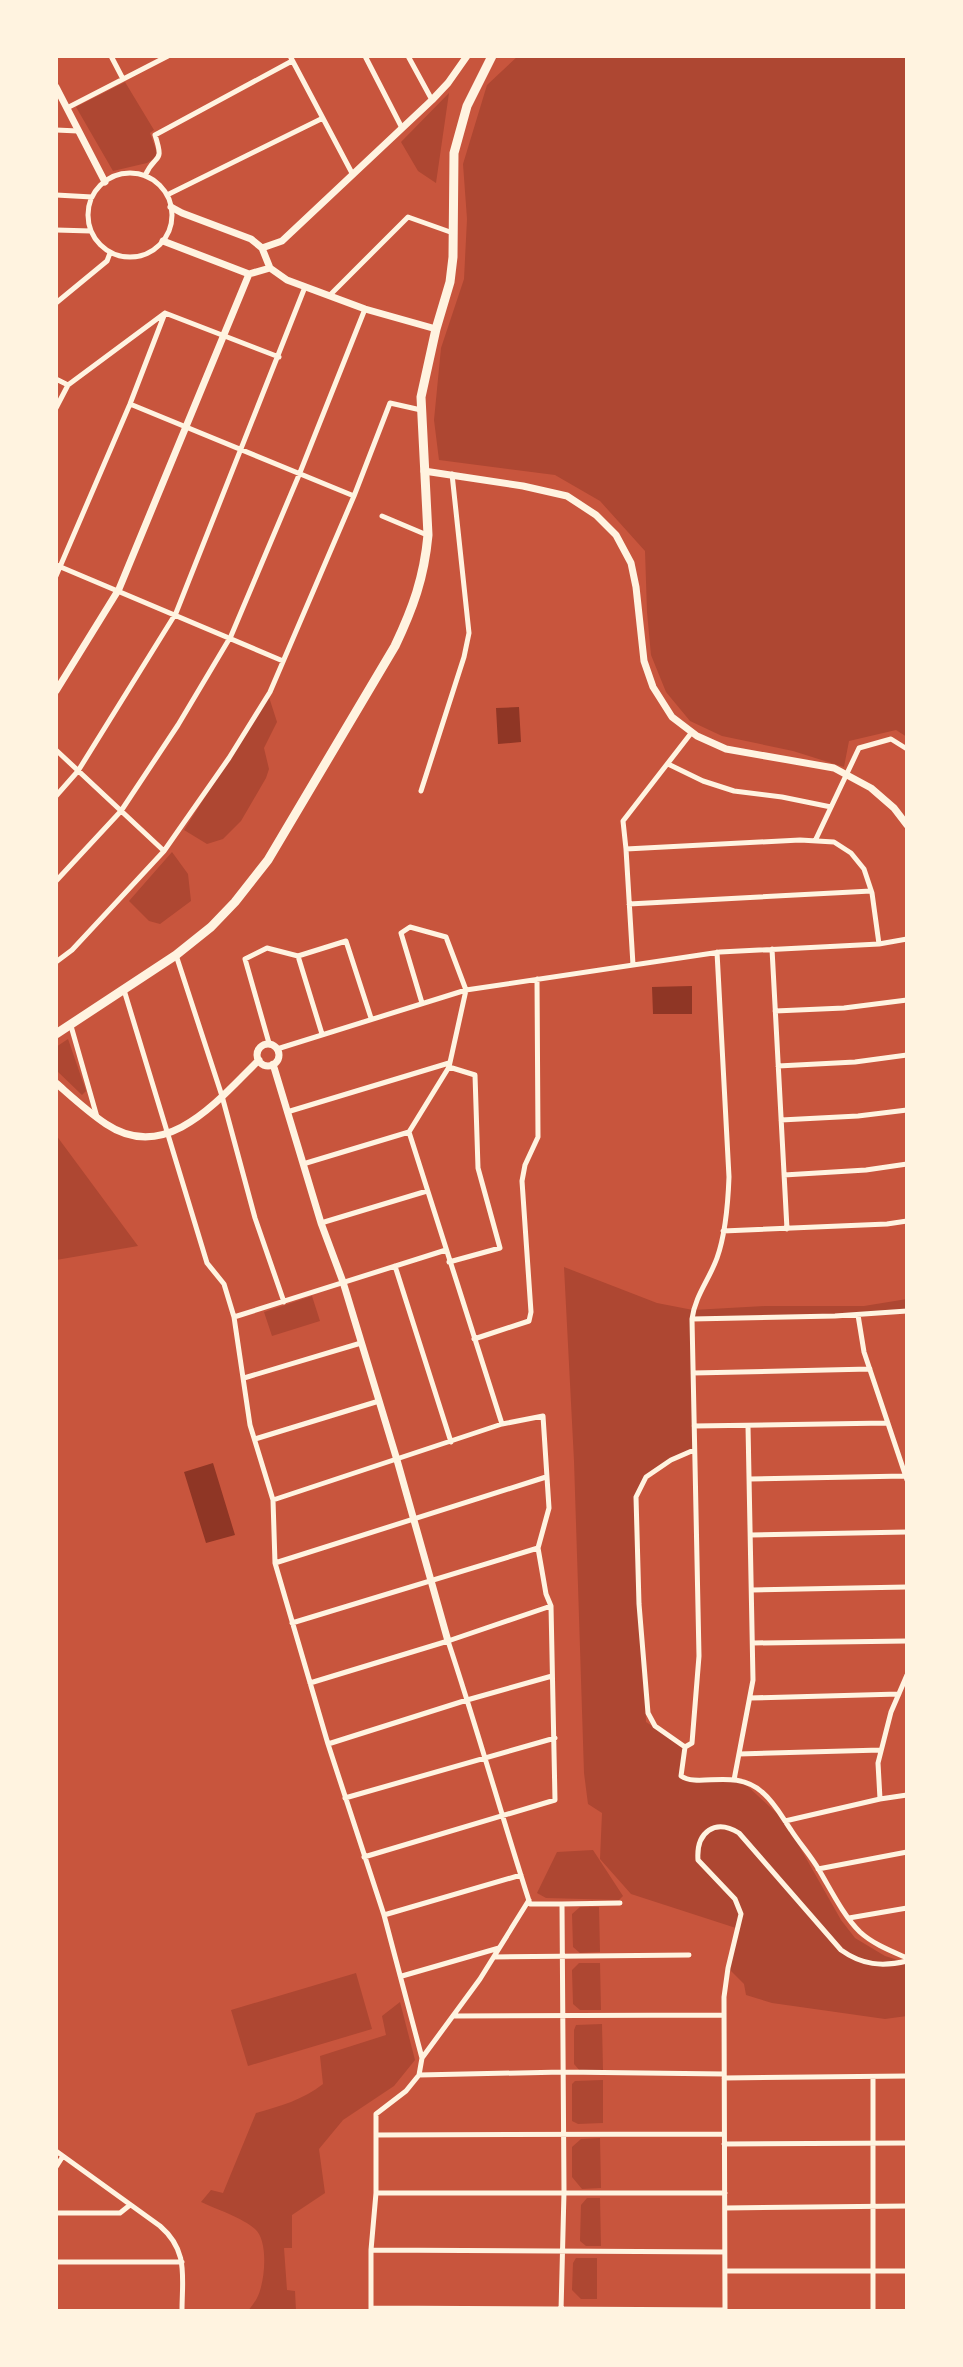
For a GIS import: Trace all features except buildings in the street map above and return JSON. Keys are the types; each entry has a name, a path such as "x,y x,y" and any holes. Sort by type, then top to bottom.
{"main road":[{"path":"56,1034 176,955 211,927 235,902 268,860 395,646 420,587 428,535 421,410 423,384 450,282 454,233 454,153 467,106 492,56"}],"street":[{"path":"111,56 122,79"},
{"path":"66,108 167,56"},
{"path":"365,56 402,128"},
{"path":"408,56 432,100"},
{"path":"262,248 282,242 432,100 467,56"},
{"path":"145,176 149,165 160,158 161,154 155,135 291,58 352,175"},
{"path":"56,87 105,182"},
{"path":"167,195 323,118"},
{"path":"56,130 78,131"},
{"path":"124,174 145,176 161,187 167,195 171,207 171,225 163,241 145,255 133,257 110,253 95,240 88,208 92,197 105,182 124,174"},
{"path":"56,195 92,197"},
{"path":"171,207 251,239 262,248 270,268 287,280 365,309 436,329"},
{"path":"330,295 408,217 454,233"},
{"path":"56,230 91,231"},
{"path":"163,241 249,274 270,268"},
{"path":"56,303 107,261 110,253"},
{"path":"56,691 118,591 249,274"},
{"path":"56,796 78,771 175,615 305,287"},
{"path":"56,293 68,294"},
{"path":"56,881 121,811 178,725 230,638 365,309"},
{"path":"165,313 279,357"},
{"path":"56,408 68,385 165,313"},
{"path":"56,576 130,404 165,313"},
{"path":"56,379 68,385"},
{"path":"56,962 72,950 164,851 229,758 270,692 354,496 390,403 421,410"},
{"path":"130,404 354,496"},
{"path":"424,471 567,496 596,515 616,535 631,563 644,661 653,688 672,716 692,732 726,749 834,768 872,788 894,808 907,825"},
{"path":"421,791 464,657 469,633 452,474"},
{"path":"382,516 428,535"},
{"path":"59,566 284,661"},
{"path":"633,965 623,821 692,732"},
{"path":"815,841 859,748 891,739 907,749"},
{"path":"56,750 164,851"},
{"path":"668,764 702,781 734,791 831,807"},
{"path":"626,849 834,842 851,853 864,869 871,891 879,944"},
{"path":"629,904 871,891"},
{"path":"303,1164 409,1132 449,1065 466,990 446,937 410,927 401,933 422,1003"},
{"path":"277,1049 466,990 717,952 879,944 907,939"},
{"path":"273,1064 279,1056 277,1049 270,1044 245,959 267,948 298,956 346,941 371,1018"},
{"path":"772,949 787,1229"},
{"path":"685,1747 692,1743 699,1656 693,1305 717,1259 727,1213 729,1177 717,952"},
{"path":"176,955 222,1096 255,1218 284,1302"},
{"path":"298,956 322,1034"},
{"path":"474,1339 529,1321 531,1312 522,1181 525,1165 538,1137 537,979"},
{"path":"124,990 207,1263 224,1284 234,1317 250,1425 273,1500 275,1563 328,1744 384,1915 422,2058 419,2075 406,2091 376,2114 371,2309 725,2311 724,2015 728,1968 741,1914 735,1899 698,1860 702,1836 716,1827 739,1833 841,1950 850,1956 870,1964 888,1966 907,1959"},
{"path":"775,1011 844,1008 907,1000"},
{"path":"71,1026 97,1117"},
{"path":"270,1044 262,1046 258,1051 259,1060 263,1064 273,1064"},
{"path":"778,1066 855,1062 907,1055"},
{"path":"56,1083 97,1117 119,1131 137,1136 169,1133 184,1128 259,1060"},
{"path":"273,1064 321,1223 343,1282 448,1641 530,1904 620,1903"},
{"path":"287,1112 449,1065 475,1075 478,1168 500,1248 449,1262"},
{"path":"781,1120 858,1116 907,1110"},
{"path":"409,1132 502,1424"},
{"path":"784,1175 866,1170 907,1164"},
{"path":"321,1223 427,1191"},
{"path":"723,1231 907,1221"},
{"path":"234,1317 446,1250"},
{"path":"394,1266 451,1441"},
{"path":"692,1319 858,1315 907,1311"},
{"path":"750,1479 906,1478 864,1352 858,1315"},
{"path":"244,1378 361,1343"},
{"path":"693,1373 870,1369"},
{"path":"256,1439 379,1401"},
{"path":"273,1500 502,1424 543,1416 549,1508 538,1548 546,1594 551,1606 555,1800 364,1857"},
{"path":"694,1426 887,1423"},
{"path":"734,1780 753,1680 748,1426"},
{"path":"685,1747 654,1726 648,1713 639,1604 636,1497 646,1477 671,1460 694,1450"},
{"path":"275,1563 546,1477"},
{"path":"751,1535 907,1532"},
{"path":"292,1623 538,1548"},
{"path":"752,1590 907,1587"},
{"path":"310,1683 551,1606"},
{"path":"753,1643 907,1642"},
{"path":"880,1798 878,1763 891,1712 907,1675"},
{"path":"328,1744 552,1676"},
{"path":"750,1698 899,1694"},
{"path":"345,1798 555,1738"},
{"path":"685,1747 681,1776 687,1780 724,1778 761,1790 776,1806 849,1918 861,1932 884,1948 907,1959"},
{"path":"739,1754 881,1750"},
{"path":"785,1821 880,1798 907,1795"},
{"path":"818,1869 907,1852"},
{"path":"384,1915 521,1875"},
{"path":"422,2058 494,1957 529,1900"},
{"path":"561,2310 564,2192 562,1904"},
{"path":"849,1918 907,1908"},
{"path":"402,1976 499,1948"},
{"path":"494,1957 689,1955"},
{"path":"453,2016 724,2015"},
{"path":"419,2075 563,2072 907,2077"},
{"path":"873,2078 873,2311"},
{"path":"376,2135 724,2134"},
{"path":"724,2144 907,2143"},
{"path":"56,2151 167,2232 176,2244 182,2262 182,2311"},
{"path":"56,2167 63,2156"},
{"path":"376,2193 724,2193"},
{"path":"56,2213 120,2213 130,2205"},
{"path":"724,2208 907,2206"},
{"path":"371,2250 725,2252"},
{"path":"56,2262 182,2262"},
{"path":"725,2271 907,2271"}],"shaded area":[{"path":"518,56 907,56 907,737 896,730 849,741 844,767 793,751 722,736 690,721 666,692 651,655 645,551 600,501 555,475 439,460 434,420 441,348 464,279 467,219 463,164 487,85"},
{"path":"125,82 154,130 150,133 158,156 147,163 113,171 76,107"},
{"path":"449,93 436,183 418,171 401,142"},
{"path":"269,697 277,722 264,748 269,769 266,778 241,821 223,839 207,844 184,830"},
{"path":"519,707 521,742 498,744 496,708"},
{"path":"172,852 188,874 191,901 160,924 149,921 129,901"},
{"path":"692,986 692,1014 653,1014 652,987"},
{"path":"68,1039 86,1091 82,1095 56,1070 56,1047"},
{"path":"56,1135 138,1246 56,1260"},
{"path":"564,1267 657,1303 693,1310 765,1306 864,1306 907,1299 907,1311 693,1319 694,1450 646,1477 636,1497 646,1722 685,1747 681,1776 742,1781 785,1821 841,1920 855,1938 885,1956 907,1963 907,2016 885,2019 772,2003 746,1995 744,1984 728,1968 739,1929 631,1894 600,1859 602,1813 588,1804 584,1773 574,1461"},
{"path":"312,1296 320,1321 272,1336 264,1312"},
{"path":"213,1463 235,1535 206,1543 184,1472"},
{"path":"593,1850 623,1896 619,1900 546,1898 537,1893 557,1852"},
{"path":"580,1907 599,1907 600,1952 580,1953 573,1947 572,1914"},
{"path":"579,1963 600,1963 601,2010 580,2010 573,2004 572,1970"},
{"path":"356,1973 372,2029 248,2066 231,2010"},
{"path":"400,2002 415,2060 394,2086 343,2120 319,2149 325,2193 292,2215 292,2248 284,2248 287,2290 295,2291 296,2311 248,2311 260,2291 264,2273 264,2252 259,2235 244,2221 201,2202 211,2190 223,2193 256,2113 299,2098 323,2084 320,2056 386,2035 382,2016"},
{"path":"602,2024 603,2070 580,2071 574,2064 576,2025"},
{"path":"603,2080 603,2123 578,2124 572,2121 572,2084 575,2081"},
{"path":"600,2138 601,2188 582,2189 572,2177 572,2147 581,2139"},
{"path":"587,2198 600,2198 601,2246 586,2246 580,2241 581,2205"},
{"path":"576,2258 597,2258 597,2299 581,2299 572,2290 573,2263"}]}
